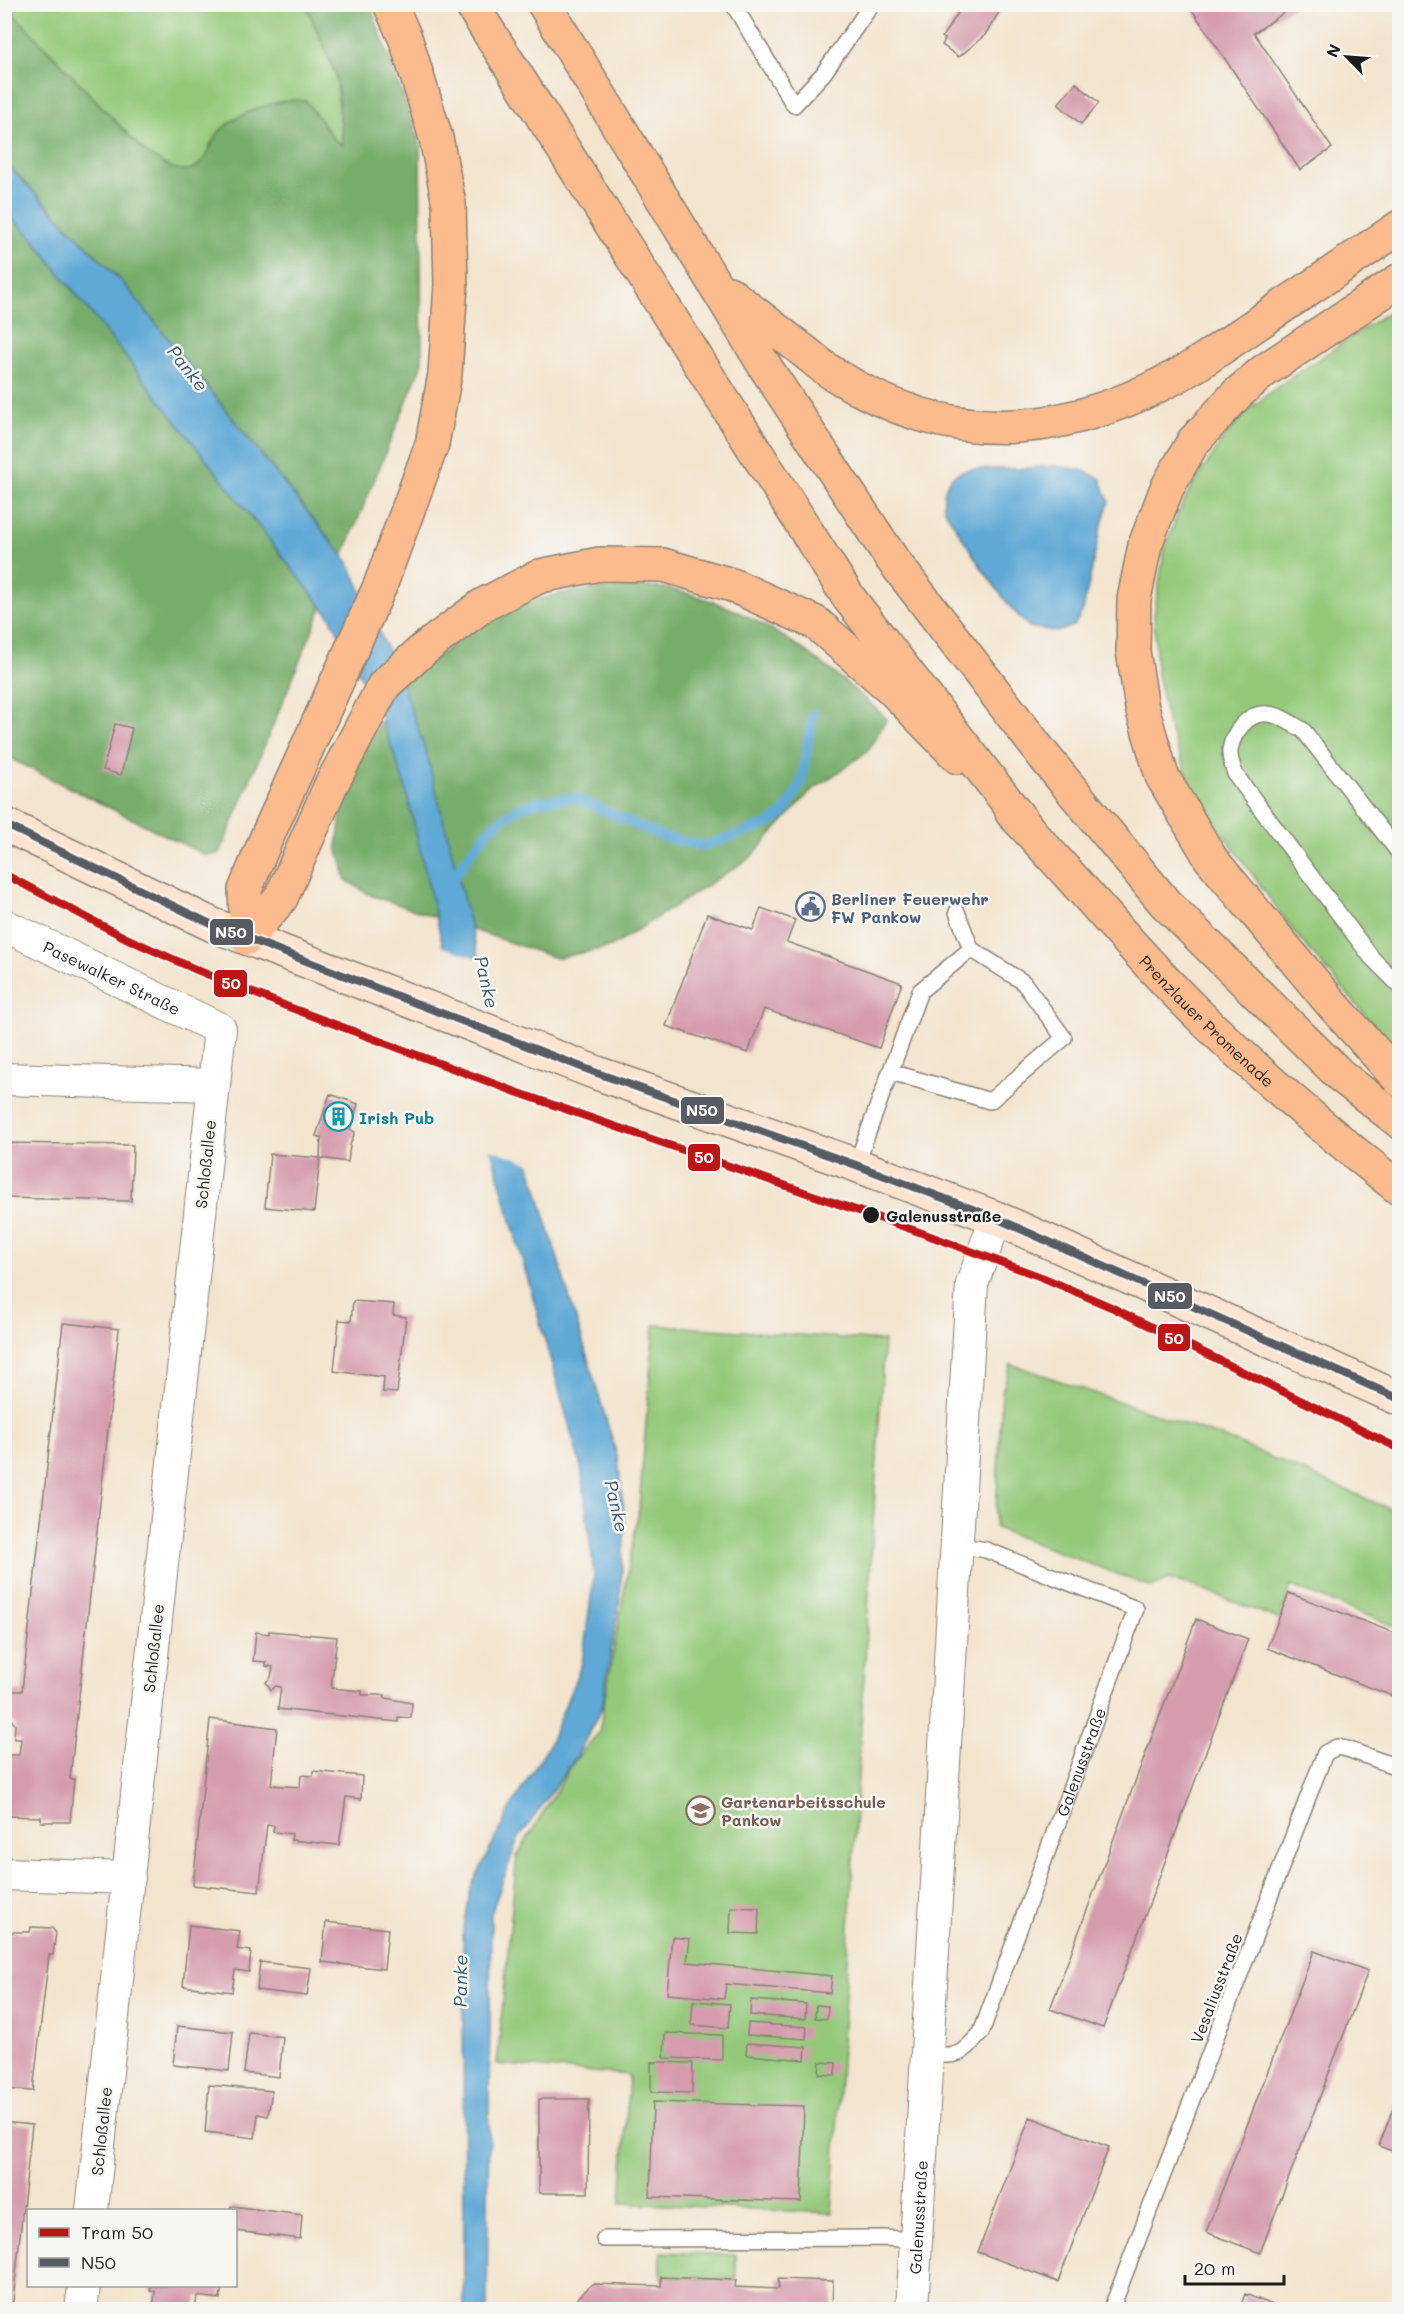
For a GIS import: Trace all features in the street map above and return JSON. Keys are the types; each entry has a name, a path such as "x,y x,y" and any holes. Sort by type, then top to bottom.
{"main road":[{"path":"248,939 245,890 380,586 432,444 445,374 451,285 449,204 436,138 406,40 390,4"},
{"path":"471,4 849,598 1032,834"},
{"path":"544,4 764,365 892,559 1047,760 1166,903 1341,1077 1400,1122"},
{"path":"715,282 836,376 860,389 886,402 926,417 969,425 1007,428 1046,424 1090,414 1165,384 1400,228"},
{"path":"1400,280 1264,372 1237,394 1194,442 1167,488 1144,545 1134,599 1133,651 1142,708 1162,776 1211,859 1331,1003 1400,1080"},
{"path":"248,939 280,898 330,787 384,685 424,649 483,605 540,576 600,564 663,565 732,585 816,623 892,689 1032,834"},
{"path":"4,824 248,939 503,1037 996,1218 1400,1399"},
{"name":"Prenzlauer Promenade","path":"1032,834 1127,941 1207,1023 1311,1118 1400,1189"}],"street":[{"name":"Pasewalker Straße","path":"4,925 220,1029"},
{"name":"Schloßallee","path":"92,2209 220,1029"},
{"path":"4,1079 213,1085"},
{"name":"Galenusstraße","path":"912,2310 972,1284 996,1218"},
{"path":"4,1874 129,1878"},
{"path":"81,2310 84,2287"}],"lane":[{"path":"733,4 794,105 824,74 872,4"},
{"path":"1400,854 1303,730 1284,719 1268,714 1251,717 1237,730 1230,751 1235,774 1371,957 1400,986"},
{"path":"891,1072 990,1101 1064,1038 1023,982 971,949 957,912"},
{"path":"856,1165 921,991 971,949"},
{"name":"Galenusstraße","path":"926,2054 954,2056 962,2054 981,2033 1136,1609 987,1550 957,1545"},
{"name":"Vesaliusstraße","path":"1111,2310 1326,1753 1337,1747 1347,1749 1400,1768"},
{"path":"604,2239 884,2238 916,2240"}],"green space":[{"path":"5,5 306,5 336,75 343,145 334,139 306,101 211,143 205,157 191,170 172,168 142,149"},
{"path":"5,5 142,149 157,160 183,170 198,166 205,158 218,133 229,124 261,107 285,101 306,101 334,139 343,145 336,75 306,5 370,5 420,144 422,364 343,556 126,286 5,162"},
{"path":"4,211 33,239 322,607 220,853 205,855 5,756"},
{"path":"1399,305 1399,1054 1294,932 1192,787 1168,724 1157,674 1154,615 1165,548 1176,518 1190,489 1226,435 1248,411 1274,389"},
{"path":"606,588 670,589 701,597 731,609 760,623 814,657 887,719 867,752 810,792 750,858 611,947 556,958 370,895 346,880 337,847 342,804 352,772 402,684 478,625 519,604 563,593"},
{"name":"Gartenarbeitsschule Pankow","path":"654,1325 884,1341 832,2213 621,2203 629,2075 497,2064 517,1856 573,1763 599,1732 639,1509"},
{"path":"1011,1364 1233,1441 1399,1513 1399,1628 1291,1586 1279,1619 1168,1579 1151,1587 995,1528 1002,1392"},
{"path":"661,2252 736,2255 736,2280 661,2277"}],"water":[{"name":"Panke","path":"4,162 126,286 350,565 402,684 425,748 529,1163 618,1459 625,1524 620,1597 602,1707 577,1756 517,1841 491,1914 487,2309 464,2309 463,1933 471,1887 513,1803 549,1745 582,1663 594,1575 581,1467 491,1150 405,786 380,714 330,617 33,239 5,211"},
{"path":"1055,466 1081,470 1100,478 1109,501 1099,535 1083,610 1074,626 1057,632 1029,627 1011,608 983,570 944,509 944,494 948,483 962,471"}],"pier":[{"path":"440,946 483,960 532,1164 488,1148"}],"building":[{"path":"964,4 994,4 1001,9 985,35 959,57 942,45 945,39 942,37"},
{"path":"1200,4 1297,4 1254,33 1332,148 1300,170 1192,10"},
{"path":"1076,83 1099,103 1081,124 1058,104"},
{"path":"115,724 132,728 121,775 103,770"},
{"path":"761,908 795,920 787,942 902,983 879,1048 764,1009 748,1053 666,1026 707,914 753,930"},
{"name":"Irish Pub","path":"330,1094 358,1104 350,1129 355,1132 350,1145 348,1162 320,1158 321,1137 316,1136"},
{"path":"4,1143 133,1145 131,1201 4,1198"},
{"path":"270,1154 320,1158 314,1212 265,1207"},
{"path":"353,1301 394,1304 393,1315 406,1317 397,1393 383,1392 384,1377 334,1371 339,1320 351,1321"},
{"path":"63,1323 119,1329 70,1779 74,1779 70,1822 41,1822 41,1817 4,1816 4,1755 19,1755 21,1739 14,1739 15,1725 7,1713 6,1706 7,1691 22,1691"},
{"path":"1289,1593 1400,1635 1400,1699 1267,1648"},
{"path":"1196,1619 1248,1639 1103,2028 1050,2009"},
{"path":"269,1631 337,1637 331,1688 362,1691 362,1695 385,1695 385,1698 412,1703 411,1718 398,1717 398,1722 278,1709 281,1687 276,1686 271,1690 266,1682 271,1677 273,1667 266,1666 266,1662 253,1661 256,1632 269,1634"},
{"path":"210,1719 277,1728 271,1785 300,1787 301,1775 313,1776 313,1771 362,1776 361,1799 346,1797 339,1845 291,1840 292,1834 273,1832 274,1826 267,1825 259,1892 193,1885"},
{"path":"731,1907 759,1908 758,1934 730,1933"},
{"path":"326,1922 388,1929 384,1969 322,1962"},
{"path":"189,1925 240,1931 237,1949 251,1951 249,1972 235,1970 232,1992 183,1986"},
{"path":"31,1927 52,1928 56,1933 53,1955 49,1955 33,2091 4,2089 4,1932 30,1932"},
{"path":"672,1937 690,1939 687,1962 832,1976 830,1993 726,1984 724,1999 667,1994"},
{"path":"1314,1951 1368,1971 1260,2253 1206,2232"},
{"path":"260,1962 311,1968 307,1996 257,1990"},
{"path":"751,2000 806,2004 805,2019 750,2015"},
{"path":"693,2001 730,2004 728,2028 691,2025"},
{"path":"816,2005 828,2006 827,2019 815,2018"},
{"path":"748,2023 807,2027 806,2039 747,2035"},
{"path":"177,2026 233,2032 229,2071 173,2065"},
{"path":"249,2033 283,2037 279,2077 244,2073"},
{"path":"665,2033 722,2035 722,2060 664,2058"},
{"path":"747,2043 806,2047 805,2060 746,2055"},
{"path":"651,2062 693,2063 692,2093 651,2092"},
{"path":"820,2062 836,2063 835,2075 819,2074"},
{"path":"209,2085 272,2091 268,2116 258,2114 255,2138 205,2132"},
{"path":"1400,2092 1400,2154 1379,2146"},
{"path":"539,2099 589,2099 588,2193 539,2193"},
{"path":"653,2102 804,2106 801,2202 650,2197"},
{"path":"1030,2117 1109,2147 1058,2282 978,2252"},
{"path":"4,2122 32,2125 12,2310 4,2310"},
{"path":"231,2206 302,2215 300,2239 237,2231 237,2209 230,2209"},
{"path":"661,2277 736,2280 735,2287 779,2289 778,2279 833,2281 832,2310 575,2310 578,2298 592,2284 661,2286"},
{"path":"151,2287 222,2287 220,2299 197,2296 195,2310 153,2309 155,2291 150,2291"},
{"path":"1245,2294 1283,2309 1283,2310 1239,2310"}],"waterway":[{"path":"450,883 479,842 500,820 513,811 546,800 579,799 663,837 704,846 770,823 784,813 801,784 813,714"}],"tram line":[{"name":"50","path":"4,874 126,938 286,1006 516,1092 922,1233 1044,1278 1111,1307 1400,1449"}],"transit line":[{"name":"N50","path":"4,824 213,925 597,1073 856,1165 996,1218 1400,1399"}],"place":[{"name":"Berliner Feuerwehr FW Pankow","path":"810,907"},
{"name":"Irish Pub","path":"338,1117"},
{"name":"Galenusstraße","path":"871,1215"},
{"name":"Gartenarbeitsschule Pankow","path":"700,1810"}]}
